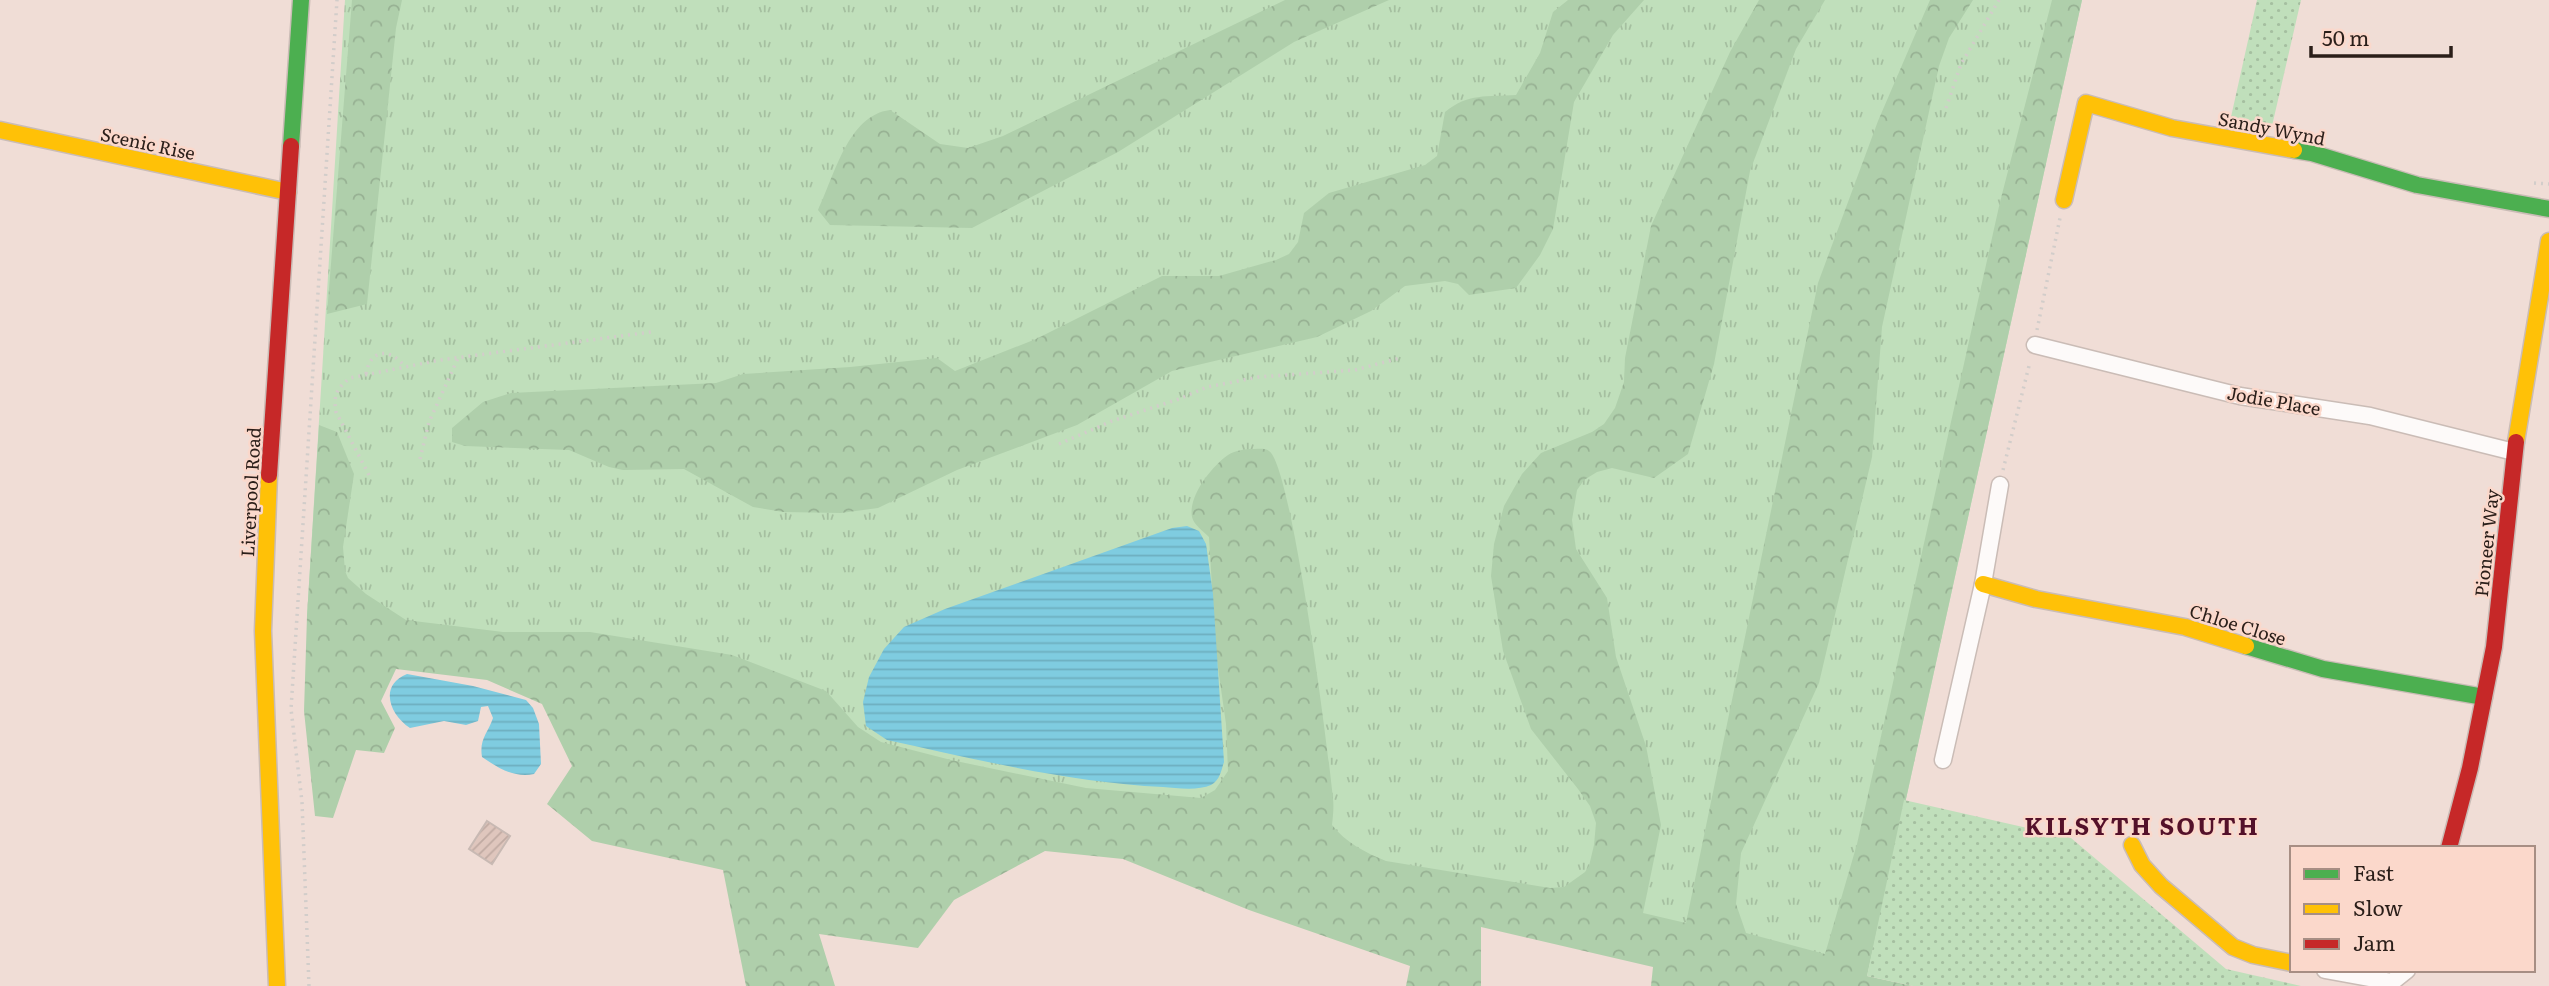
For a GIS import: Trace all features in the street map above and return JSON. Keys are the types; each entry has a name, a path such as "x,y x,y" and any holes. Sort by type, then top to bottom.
{"street":[{"name":"Liverpool Road","path":"277,986 263,631 267,500 301,0"},
{"name":"Sandy Wynd","path":"2064,200 2085,103 2172,128 2312,153 2417,185 2549,209"},
{"name":"Scenic Rise","path":"0,130 288,192"},
{"name":"Pioneer Way","path":"2450,846 2470,768 2494,647 2514,452 2549,241"},
{"name":"Jodie Place","path":"2035,345 2240,396 2370,416 2514,452"},
{"path":"1943,760 1983,584 2000,485"},
{"name":"Chloe Close","path":"1983,584 2061,605 2185,627 2323,669 2484,697"},
{"path":"2132,845 2141,865 2161,886 2232,947 2253,955 2290,963"},
{"path":"2336,972 2392,982 2405,972"}],"path":[{"path":"309,986 302,802 291,709 337,0"},
{"path":"1946,108 1961,64 1999,0"},
{"path":"2535,183 2549,184"},
{"path":"369,475 360,462 334,403 334,395 340,386 351,379 365,374 458,358 651,332"},
{"path":"365,374 370,359 377,354 391,354 405,367"},
{"path":"420,459 429,422 458,358"},
{"path":"1059,443 1217,384 1259,377 1355,370 1400,358"}],"green space":[{"path":"345,0 2082,0 1867,976 307,616"},
{"path":"352,0 402,0 396,28 367,304 327,314"},
{"path":"1285,0 1389,0 1294,42 1118,152 972,228 830,225 818,210 853,135 863,123 876,114 890,110 940,144 968,148 1003,136"},
{"path":"1568,0 1644,0 1613,35 1574,102 1553,229 1540,255 1516,288 1469,295 1458,284 1445,281 1405,286 1371,311 1317,337 1172,371 1077,425 957,470 878,508 841,513 783,512 753,507 684,469 623,470 569,450 465,446 452,442 452,428 483,402 511,393 716,383 743,374 937,358 955,371 1036,339 1162,276 1219,276 1276,260 1289,254 1298,242 1304,213 1329,193 1425,165 1437,156 1445,112 1453,106 1478,97 1516,95 1540,53 1553,12"},
{"path":"1759,0 1825,0 1796,49 1750,171 1714,364 1688,454 1654,478 1612,468 1597,472 1584,480 1577,490 1572,520 1576,549 1607,598 1616,657 1646,746 1661,825 1643,913 1686,923 1818,283 1878,121 1930,0 1973,0 1949,38 1939,66 1882,327 1872,457 1819,683 1741,853 1736,904 1746,933 1825,954 1857,844 2000,202 2052,0 2082,0 1867,976 1913,986 1651,986 1653,967 1481,927 1481,986 1406,986 1410,966 1249,910 1123,859 1045,851 954,900 918,948 819,934 835,986 746,986 723,870 592,841 547,804 572,766 542,704 487,680 396,669 381,701 395,728 384,753 356,750 333,818 315,816 304,711 319,425 337,432 354,474 343,547 348,578 366,594 406,620 503,632 590,632 732,655 826,691 858,727 881,742 951,760 1086,788 1201,798 1215,790 1228,771 1226,724 1216,654 1209,537 1195,523 1192,509 1202,482 1228,455 1247,449 1266,449 1278,468 1298,556 1330,772 1332,825 1356,846 1386,861 1550,888 1564,887 1589,866 1596,823 1590,806 1531,729 1503,651 1491,576 1494,544 1504,506 1522,474 1541,453 1592,432 1604,424 1615,408 1624,382 1625,358 1651,226 1730,52"},
{"path":"2257,0 2301,0 2272,126 2231,117"},
{"path":"1904,800 2071,838 2226,969 2301,986 1913,986 1867,976"}],"water":[{"path":"1187,526 1199,531 1206,544 1213,594 1224,762 1218,778 1211,785 1180,788 1058,775 887,740 866,726 863,702 869,677 884,649 904,627 945,609 1172,528"},
{"path":"407,674 473,686 526,700 533,708 539,724 541,764 534,774 513,773 482,757 483,741 493,718 488,706 481,707 478,721 466,725 444,721 410,728 392,708 390,700 393,685"}],"building":[{"path":"487,821 510,836 492,864 469,849"}],"traffic: fast":[{"path":"291,146 301,0"},
{"path":"2294,150 2417,185 2549,209"},
{"path":"2246,646 2323,669 2484,697"}],"traffic: slow":[{"path":"2064,200 2086,103 2172,128 2294,150"},
{"path":"0,130 288,192"},
{"path":"2516,442 2549,241"},
{"path":"269,475 263,631 277,986"},
{"path":"1983,584 2036,599 2185,627 2246,646"},
{"path":"2132,845 2142,865 2161,886 2233,947 2253,955 2290,963"}],"traffic: jam":[{"path":"269,475 291,146"},
{"path":"2450,846 2470,768 2494,647 2516,442"}],"district":[{"name":"KILSYTH SOUTH","path":"2142,824"}]}
